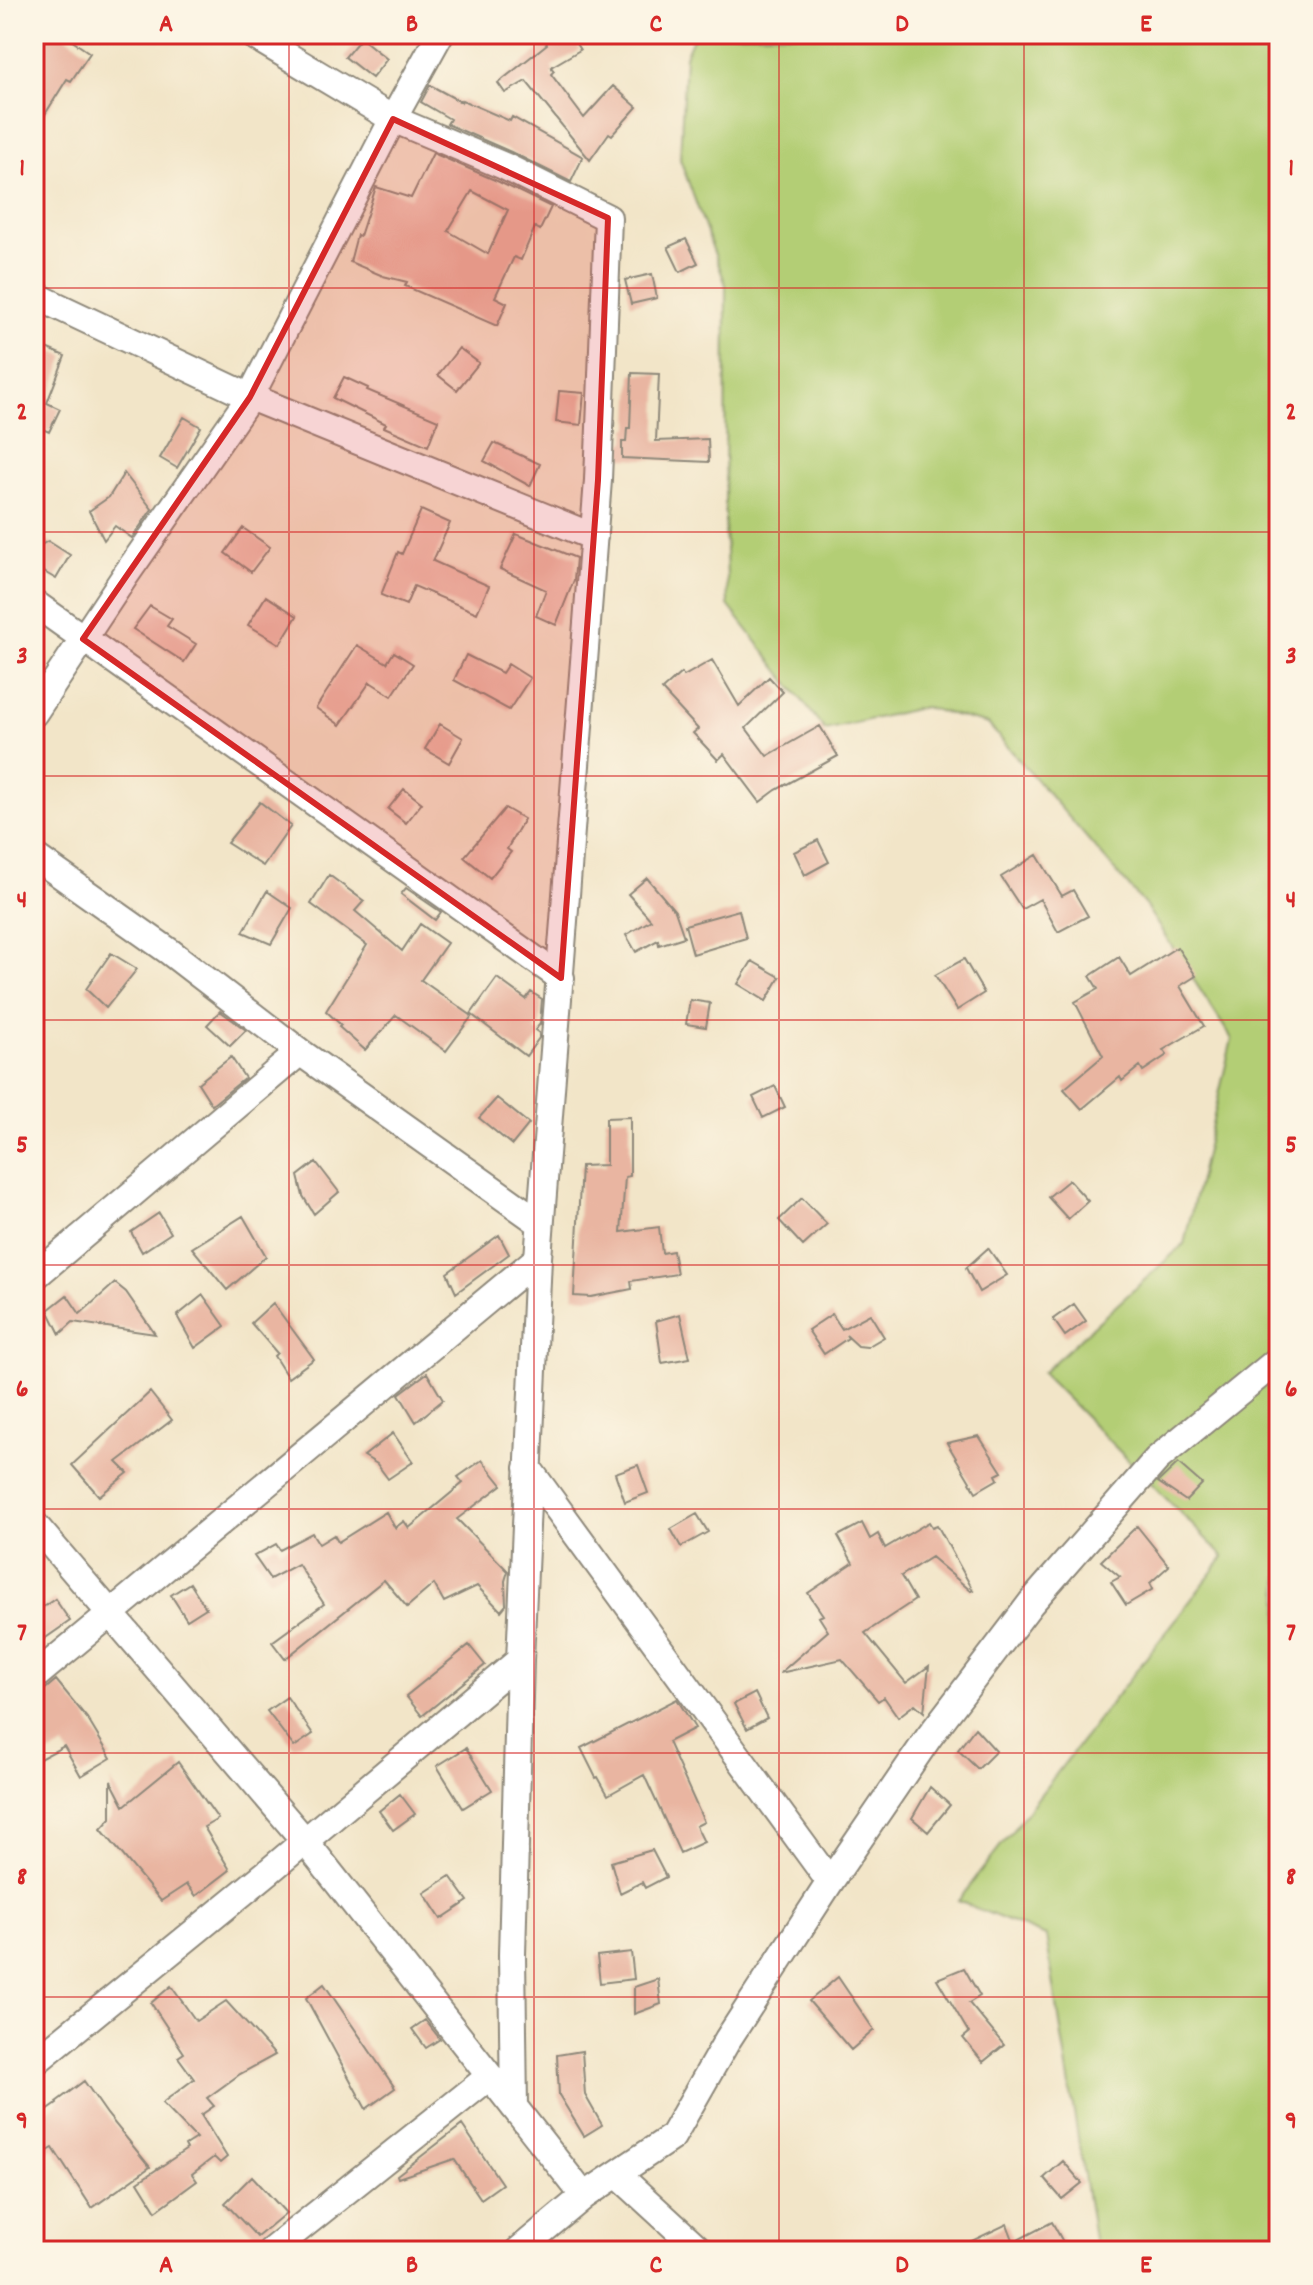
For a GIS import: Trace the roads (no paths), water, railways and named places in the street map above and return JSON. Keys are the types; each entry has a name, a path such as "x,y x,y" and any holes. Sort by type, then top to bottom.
{"street":[{"path":"251,34 393,119 504,166 608,218 594,537 538,1258 520,1660 512,1955 514,2107"},
{"path":"34,713 250,397 440,34"},
{"path":"34,295 250,397 594,537"},
{"path":"34,603 561,978"},
{"path":"34,856 170,952 300,1052 540,1223"},
{"path":"34,1277 300,1052"},
{"path":"34,1677 538,1258"},
{"path":"518,2251 584,2196 672,2137 728,2039 830,1882 929,1737 1031,1603 1157,1459 1279,1359"},
{"path":"528,1468 830,1882"},
{"path":"34,1524 305,1841 584,2196"},
{"path":"34,2063 520,1660"},
{"path":"271,2251 490,2076"},
{"path":"617,2174 701,2251"}]}
